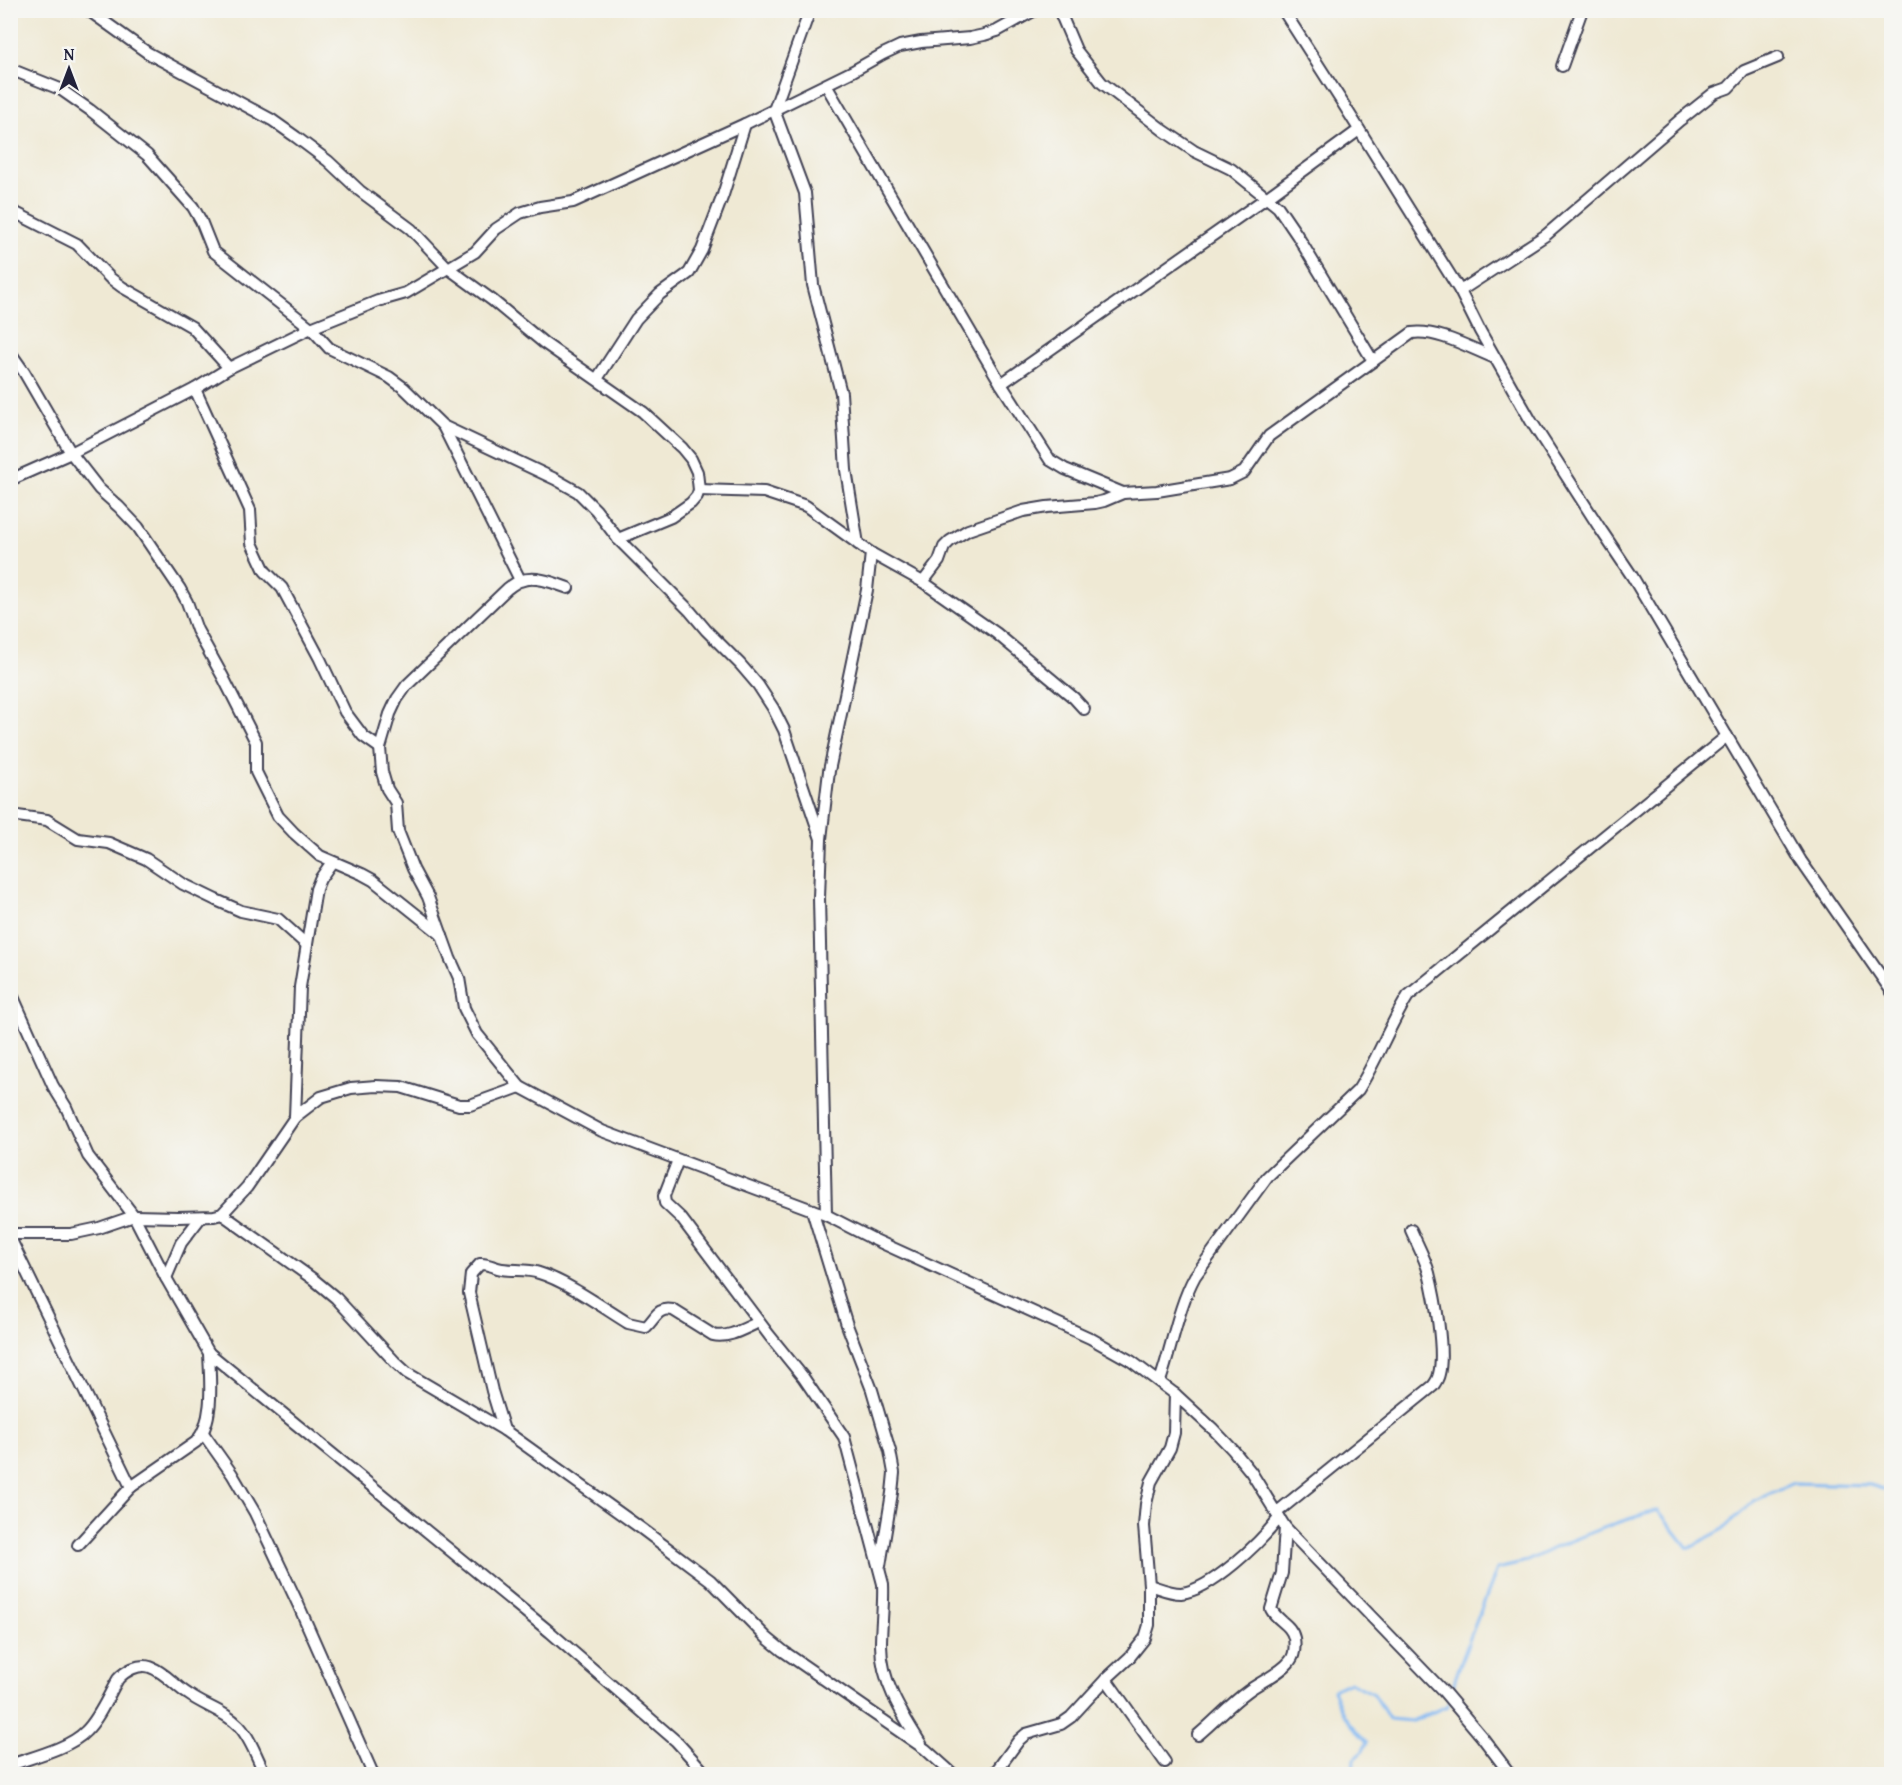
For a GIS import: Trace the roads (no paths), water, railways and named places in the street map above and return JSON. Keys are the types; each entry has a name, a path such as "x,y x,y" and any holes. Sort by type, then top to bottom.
{"street":[{"path":"88,10 148,53 272,120 296,137 328,161 360,191 411,229 448,268 492,300 544,343 644,412 682,448 698,472 697,496 671,517 618,539"},
{"path":"810,10 774,110 805,193 813,285 841,393 846,470 858,544"},
{"path":"1009,10 1022,17"},
{"path":"10,480 71,453 195,389 229,368 311,328 378,301 406,293 475,252 496,229 520,213 540,207 573,202 745,124 900,46 984,35 997,31 1035,10"},
{"path":"1059,10 1076,50 1102,83 1194,151 1231,169 1278,207 1373,361"},
{"path":"1283,10 1460,291 1495,358 1537,429 1639,586 1801,861 1892,992"},
{"path":"1562,66 1582,10"},
{"path":"1460,291 1546,235 1714,93 1728,88 1744,71 1778,57"},
{"path":"10,69 60,89 147,155 193,207 213,251 311,328 329,348 397,382 443,426 578,492 596,510 618,539 690,611 758,685 773,708 783,730 821,839"},
{"path":"826,85 1001,384 1050,460 1065,470 1123,493"},
{"path":"597,379 636,319 660,294 689,273 702,250 723,195 745,124"},
{"path":"1001,384 1359,130"},
{"path":"10,210 77,244 122,287 192,327 229,368"},
{"path":"923,582 939,561 947,543 968,530 1023,511 1104,501 1123,493 1157,490 1238,476 1249,466 1269,436 1412,333 1434,334 1495,358"},
{"path":"10,352 71,453 99,489 138,527 180,589 197,630 256,742 256,772 278,816 320,856 373,880 442,935"},
{"path":"195,389 250,510 252,543 265,571 282,588 350,718 363,736 380,747"},
{"path":"443,426 520,580"},
{"path":"699,490 764,492 806,506 871,553 923,582 996,633 1084,709"},
{"path":"826,1215 819,898 821,839 829,771 867,590 871,553"},
{"path":"568,588 548,580 520,580 507,589 407,685 390,714 380,747 382,772 387,789 396,802 400,836 413,869 428,897 459,978 464,1008 477,1034 520,1088 602,1131 826,1215 873,1239 1090,1338 1131,1361 1160,1381 1214,1429 1233,1450 1251,1472 1280,1519 1444,1692 1510,1774"},
{"path":"1160,1381 1185,1294 1195,1276 1267,1177 1358,1090 1408,996 1727,736"},
{"path":"10,815 47,820 78,839 109,843 137,855 183,884 216,900 241,911 278,919 307,945"},
{"path":"295,1117 300,987 317,884 332,862"},
{"path":"10,990 53,1086 66,1107 88,1156 134,1216 209,1353 550,1632 676,1741 706,1774"},
{"path":"131,1487 10,1236 70,1234 99,1228 134,1216 201,1217 222,1214 247,1187 295,1117 321,1097 351,1088 376,1086 401,1088 459,1105 470,1105 520,1088"},
{"path":"678,1160 664,1196 664,1203 681,1218 803,1377 844,1437 879,1569 884,1599 881,1646 883,1662 893,1697 925,1749"},
{"path":"812,1210 847,1325 872,1390 890,1451 894,1473 879,1569"},
{"path":"222,1214 336,1298 407,1372 504,1430 710,1580 767,1638 783,1651 925,1749 954,1774"},
{"path":"166,1278 181,1243 201,1217"},
{"path":"1149,1585 1177,1593 1197,1589 1209,1582 1255,1546 1280,1519 1433,1386 1437,1380 1441,1363 1439,1332 1429,1271 1411,1230"},
{"path":"504,1430 492,1391 469,1293 471,1274 480,1264 499,1269 539,1273 555,1279 628,1323 640,1327 646,1327 665,1308 673,1310 713,1335 719,1336 726,1336 759,1322"},
{"path":"78,1545 131,1487 196,1442 203,1433 207,1423 210,1387 209,1353"},
{"path":"994,1774 1026,1734 1067,1721 1129,1658 1144,1638 1149,1625 1149,1585 1144,1526 1146,1504 1151,1482 1170,1448 1174,1394"},
{"path":"203,1433 232,1474 255,1513 373,1774"},
{"path":"1198,1735 1247,1692 1284,1666 1293,1656 1294,1641 1291,1630 1288,1624 1273,1613 1272,1609 1282,1573 1280,1519"},
{"path":"10,1765 81,1737 92,1724 123,1673 141,1666 149,1666 162,1673 188,1695 229,1717 238,1725 248,1737 265,1774"},
{"path":"1106,1680 1165,1762"}],"waterway":[{"path":"1450,1696 1497,1569 1523,1563 1560,1545 1613,1524 1658,1510 1688,1548 1722,1530 1754,1501 1793,1483 1870,1485 1892,1492"},
{"path":"1353,1774 1354,1759 1363,1751 1367,1742 1344,1716 1333,1690 1350,1682 1374,1694 1389,1719 1412,1721 1447,1706 1448,1703"}]}
